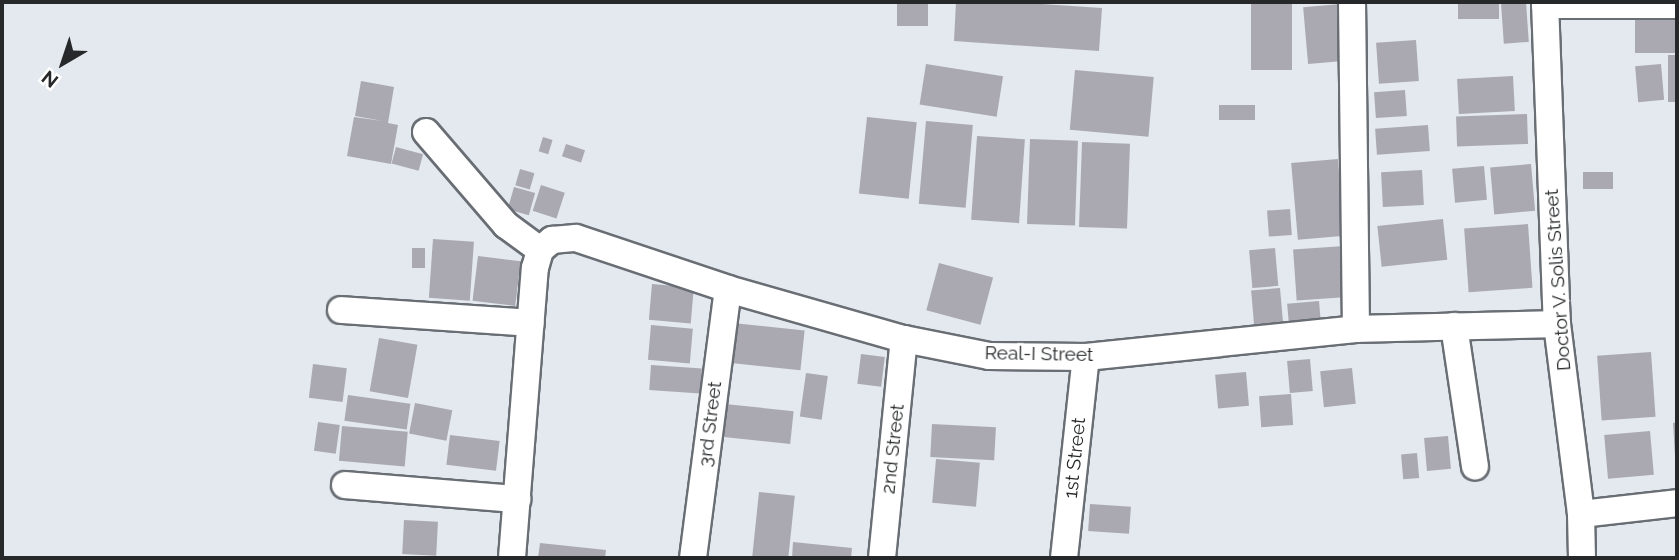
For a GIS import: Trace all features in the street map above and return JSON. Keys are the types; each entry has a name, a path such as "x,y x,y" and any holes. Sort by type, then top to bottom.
{"street":[{"path":"1352,2 1356,329"},
{"path":"1545,3 1677,5"},
{"name":"Doctor V. Solis Street","path":"1545,3 1557,324 1581,514 1582,558"},
{"path":"426,132 506,225 540,250 535,268 512,558"},
{"name":"Real-I Street","path":"540,250 552,240 576,238 728,289 904,340 989,356 1086,357 1356,329 1557,324"},
{"name":"3rd Street","path":"693,558 728,289"},
{"path":"341,310 531,323"},
{"path":"1454,326 1475,466"},
{"name":"2nd Street","path":"882,558 904,340"},
{"name":"1st Street","path":"1064,558 1086,357"},
{"path":"345,485 517,499"},
{"path":"1581,514 1677,503"}],"building":[{"path":"897,2 928,2 928,26 897,26"},
{"path":"956,2 1014,2 1102,8 1099,51 954,41"},
{"path":"1251,2 1292,2 1292,70 1251,70"},
{"path":"1458,2 1499,2 1499,19 1458,19"},
{"path":"1526,2 1529,42 1504,44 1501,4"},
{"path":"1341,4 1346,61 1308,64 1303,7"},
{"path":"1635,9 1677,9 1677,53 1635,53"},
{"path":"1416,40 1419,81 1379,84 1376,43"},
{"path":"1668,55 1677,55 1677,102 1668,102"},
{"path":"926,64 1003,76 997,117 920,104"},
{"path":"1661,64 1664,100 1638,102 1635,66"},
{"path":"1075,70 1154,77 1148,137 1070,130"},
{"path":"1513,76 1515,111 1459,114 1457,79"},
{"path":"361,81 394,87 388,123 398,125 391,164 347,156 354,117 383,121 355,116"},
{"path":"1405,90 1407,116 1376,118 1374,92"},
{"path":"1219,105 1255,105 1255,120 1219,120"},
{"path":"1527,114 1528,144 1457,146 1456,116"},
{"path":"867,117 917,122 909,199 859,194"},
{"path":"926,121 973,125 966,208 919,204"},
{"path":"1428,125 1430,151 1377,155 1375,129"},
{"path":"977,136 1025,139 1019,223 971,220"},
{"path":"543,137 553,140 548,154 539,151"},
{"path":"1030,139 1078,141 1075,226 1027,224"},
{"path":"1082,142 1130,144 1127,229 1079,227"},
{"path":"566,144 585,150 581,163 562,156"},
{"path":"396,147 423,154 419,171 392,163"},
{"path":"1338,159 1345,236 1298,240 1291,163"},
{"path":"1531,164 1535,211 1494,214 1490,168"},
{"path":"1484,166 1487,200 1455,203 1452,169"},
{"path":"520,169 534,173 530,189 515,185"},
{"path":"1422,170 1424,205 1383,207 1381,172"},
{"path":"1583,172 1613,172 1613,189 1583,189"},
{"path":"541,185 565,193 556,218 533,211"},
{"path":"514,187 535,193 529,215 508,209"},
{"path":"1290,209 1292,235 1269,237 1267,211"},
{"path":"1443,219 1447,260 1382,267 1377,226"},
{"path":"1528,224 1532,288 1469,292 1464,228"},
{"path":"433,239 474,242 470,301 429,298"},
{"path":"1344,246 1348,297 1297,300 1293,250"},
{"path":"412,248 425,248 425,268 412,268"},
{"path":"1275,248 1278,286 1252,288 1249,250"},
{"path":"478,256 521,261 515,306 473,301"},
{"path":"939,263 993,277 980,325 926,310"},
{"path":"652,284 694,288 691,324 649,320"},
{"path":"1280,288 1283,324 1254,326 1251,291"},
{"path":"1319,301 1321,324 1289,327 1287,304"},
{"path":"733,323 805,331 800,370 729,363"},
{"path":"651,325 693,329 690,364 648,360"},
{"path":"379,338 417,345 408,398 370,391"},
{"path":"1651,352 1656,417 1602,421 1597,356"},
{"path":"861,354 885,357 881,387 857,384"},
{"path":"1310,359 1313,391 1290,393 1287,361"},
{"path":"313,364 347,368 343,402 309,398"},
{"path":"651,365 702,369 700,393 649,390"},
{"path":"1352,368 1356,404 1324,407 1320,371"},
{"path":"1246,372 1249,406 1218,409 1215,375"},
{"path":"806,373 828,376 822,420 800,417"},
{"path":"1291,394 1293,425 1261,427 1259,396"},
{"path":"348,395 410,404 407,430 344,421"},
{"path":"415,403 452,410 446,441 409,433"},
{"path":"725,404 794,411 790,444 722,437"},
{"path":"318,422 340,425 336,454 314,451"},
{"path":"1677,422 1677,456 1675,456 1673,423"},
{"path":"932,424 996,427 994,460 930,457"},
{"path":"342,426 408,432 405,467 339,461"},
{"path":"1650,431 1654,475 1608,479 1604,435"},
{"path":"450,435 500,441 496,471 446,465"},
{"path":"1448,436 1451,469 1427,471 1424,438"},
{"path":"1417,453 1419,478 1403,479 1401,454"},
{"path":"936,459 980,463 976,507 932,503"},
{"path":"759,492 795,496 788,558 752,558"},
{"path":"1090,504 1131,507 1129,534 1088,531"},
{"path":"404,520 438,522 436,556 402,554"},
{"path":"793,542 852,548 851,558 792,558"},
{"path":"540,543 606,550 605,558 538,558"}]}
